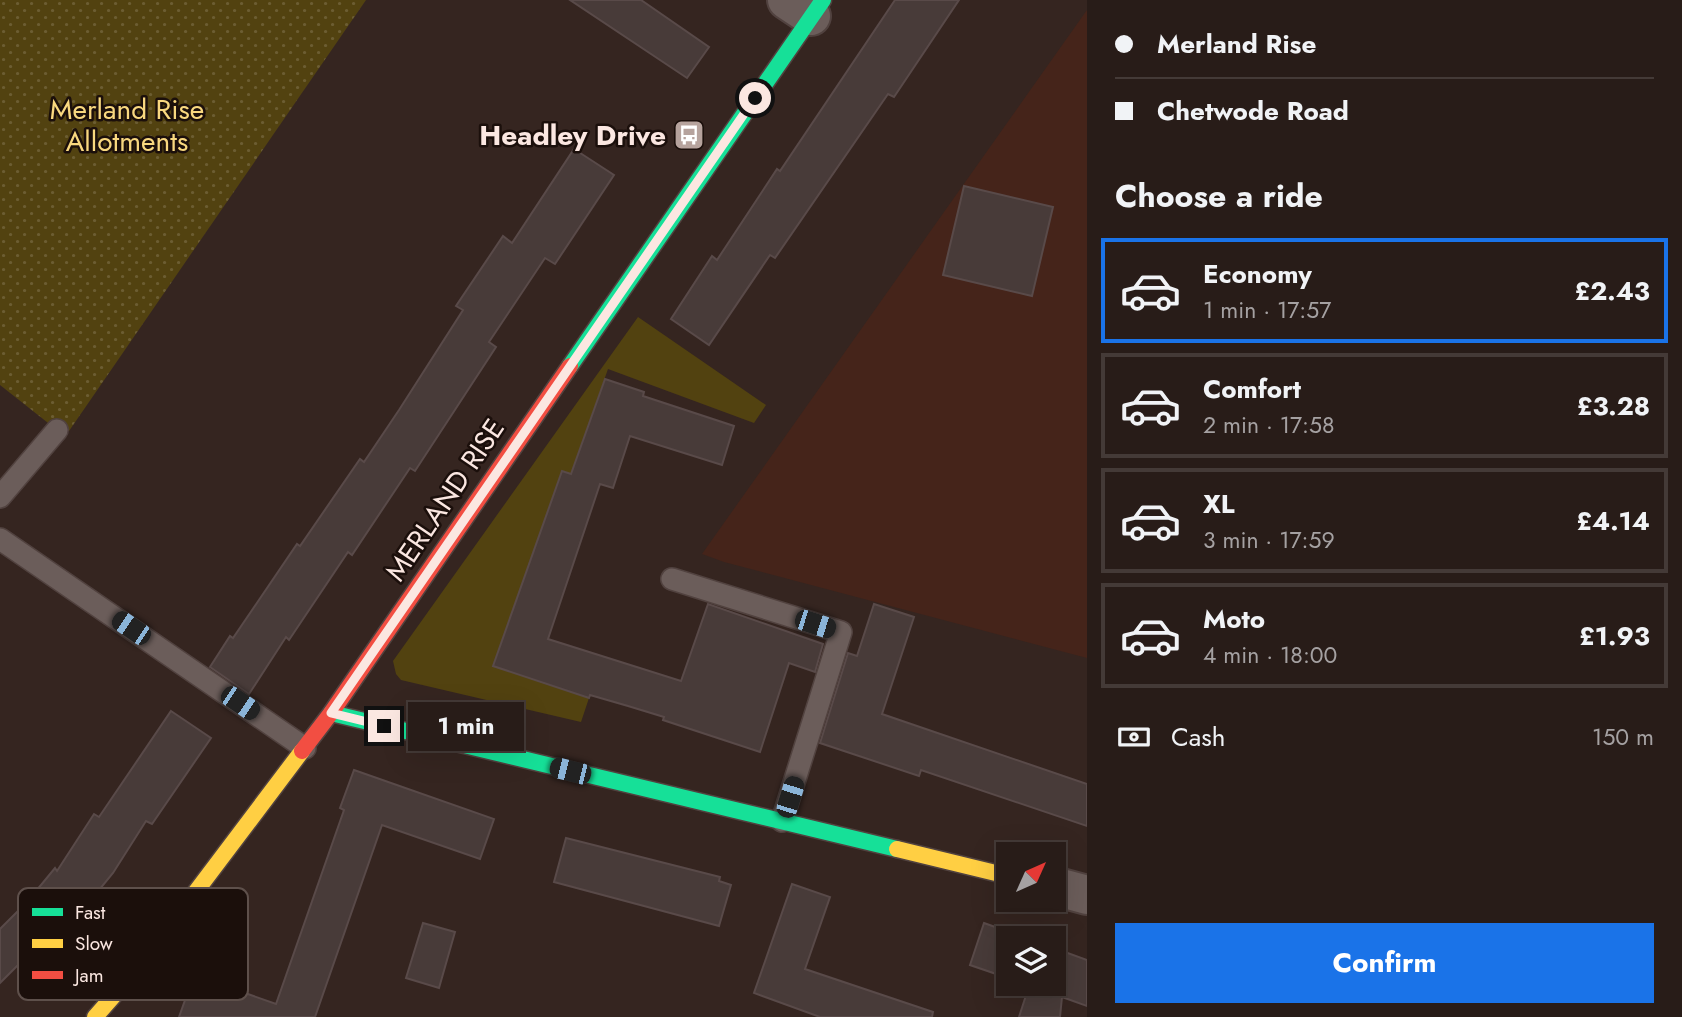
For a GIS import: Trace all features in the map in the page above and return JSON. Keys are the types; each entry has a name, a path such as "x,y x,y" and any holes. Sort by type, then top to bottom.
{"street":[{"name":"MERLAND RISE","path":"199,888 331,713 807,5"},
{"path":"331,713 996,873"},
{"path":"1066,890 1087,895"},
{"name":"MERLAND RISE","path":"95,1017 110,1000"}],"lane":[{"path":"0,497 57,430"},
{"path":"0,539 305,748"},
{"path":"672,579 841,632 782,821"}],"shaded area":[{"path":"1087,10 1087,658 702,554"}],"green space":[{"name":"Merland Rise Allotments","path":"0,0 366,0 69,431 57,430 0,385"},
{"path":"638,317 766,405 754,423 608,369 571,474 562,472 493,666 590,695 581,722 401,680 396,674 393,661"}],"building":[{"path":"570,0 641,0 709,47 687,78"},
{"path":"895,0 959,0 894,97 888,94 775,258 770,255 709,345 671,319 712,256 717,260 777,169 780,171"},
{"path":"574,149 614,175 555,264 545,258 489,342 496,347 415,471 410,468 352,555 348,552 289,640 286,637 249,694 210,667 297,544 300,546 360,459 364,462 463,310 456,306 503,236 512,243"},
{"path":"964,186 1053,207 1032,296 943,275"},
{"path":"605,379 644,392 643,396 734,426 722,465 630,436 613,488 600,484 548,639 681,681 708,604 823,644 815,672 789,663 760,752 663,720 664,717 590,695 589,698 493,666 562,471 571,474"},
{"path":"874,604 914,617 882,714 1087,784 1087,826 921,770 919,776 820,743 848,653 857,656"},
{"path":"171,711 211,738 152,824 146,821 101,888 39,888 55,868 57,871 94,814 99,817"},
{"path":"354,770 494,819 480,859 382,825 315,1017 179,1017 185,1000 248,1000 248,994 276,1004 344,810 340,808"},
{"path":"566,838 720,877 719,881 731,885 719,926 554,882"},
{"path":"792,884 830,897 805,969 933,1012 932,1017 820,1017 754,993"},
{"path":"18,911 18,965 0,983 0,929"},
{"path":"423,923 455,932 439,988 406,978"},
{"path":"984,923 996,927 996,974 970,965"},
{"path":"1066,952 1087,960 1087,1006 1062,997 1060,1017 1019,1017 1026,996 1066,996"}],"traffic: fast":[{"path":"570,366 823,0"},
{"path":"331,713 897,849"}],"traffic: slow":[{"path":"199,888 302,751"},
{"path":"897,849 996,873"},
{"path":"95,1017 110,1000"}],"traffic: jam":[{"path":"302,751 570,366"}],"place":[{"name":"Headley Drive","path":"689,135"}],"route":[{"path":"384,726 331,713 755,98"}]}
